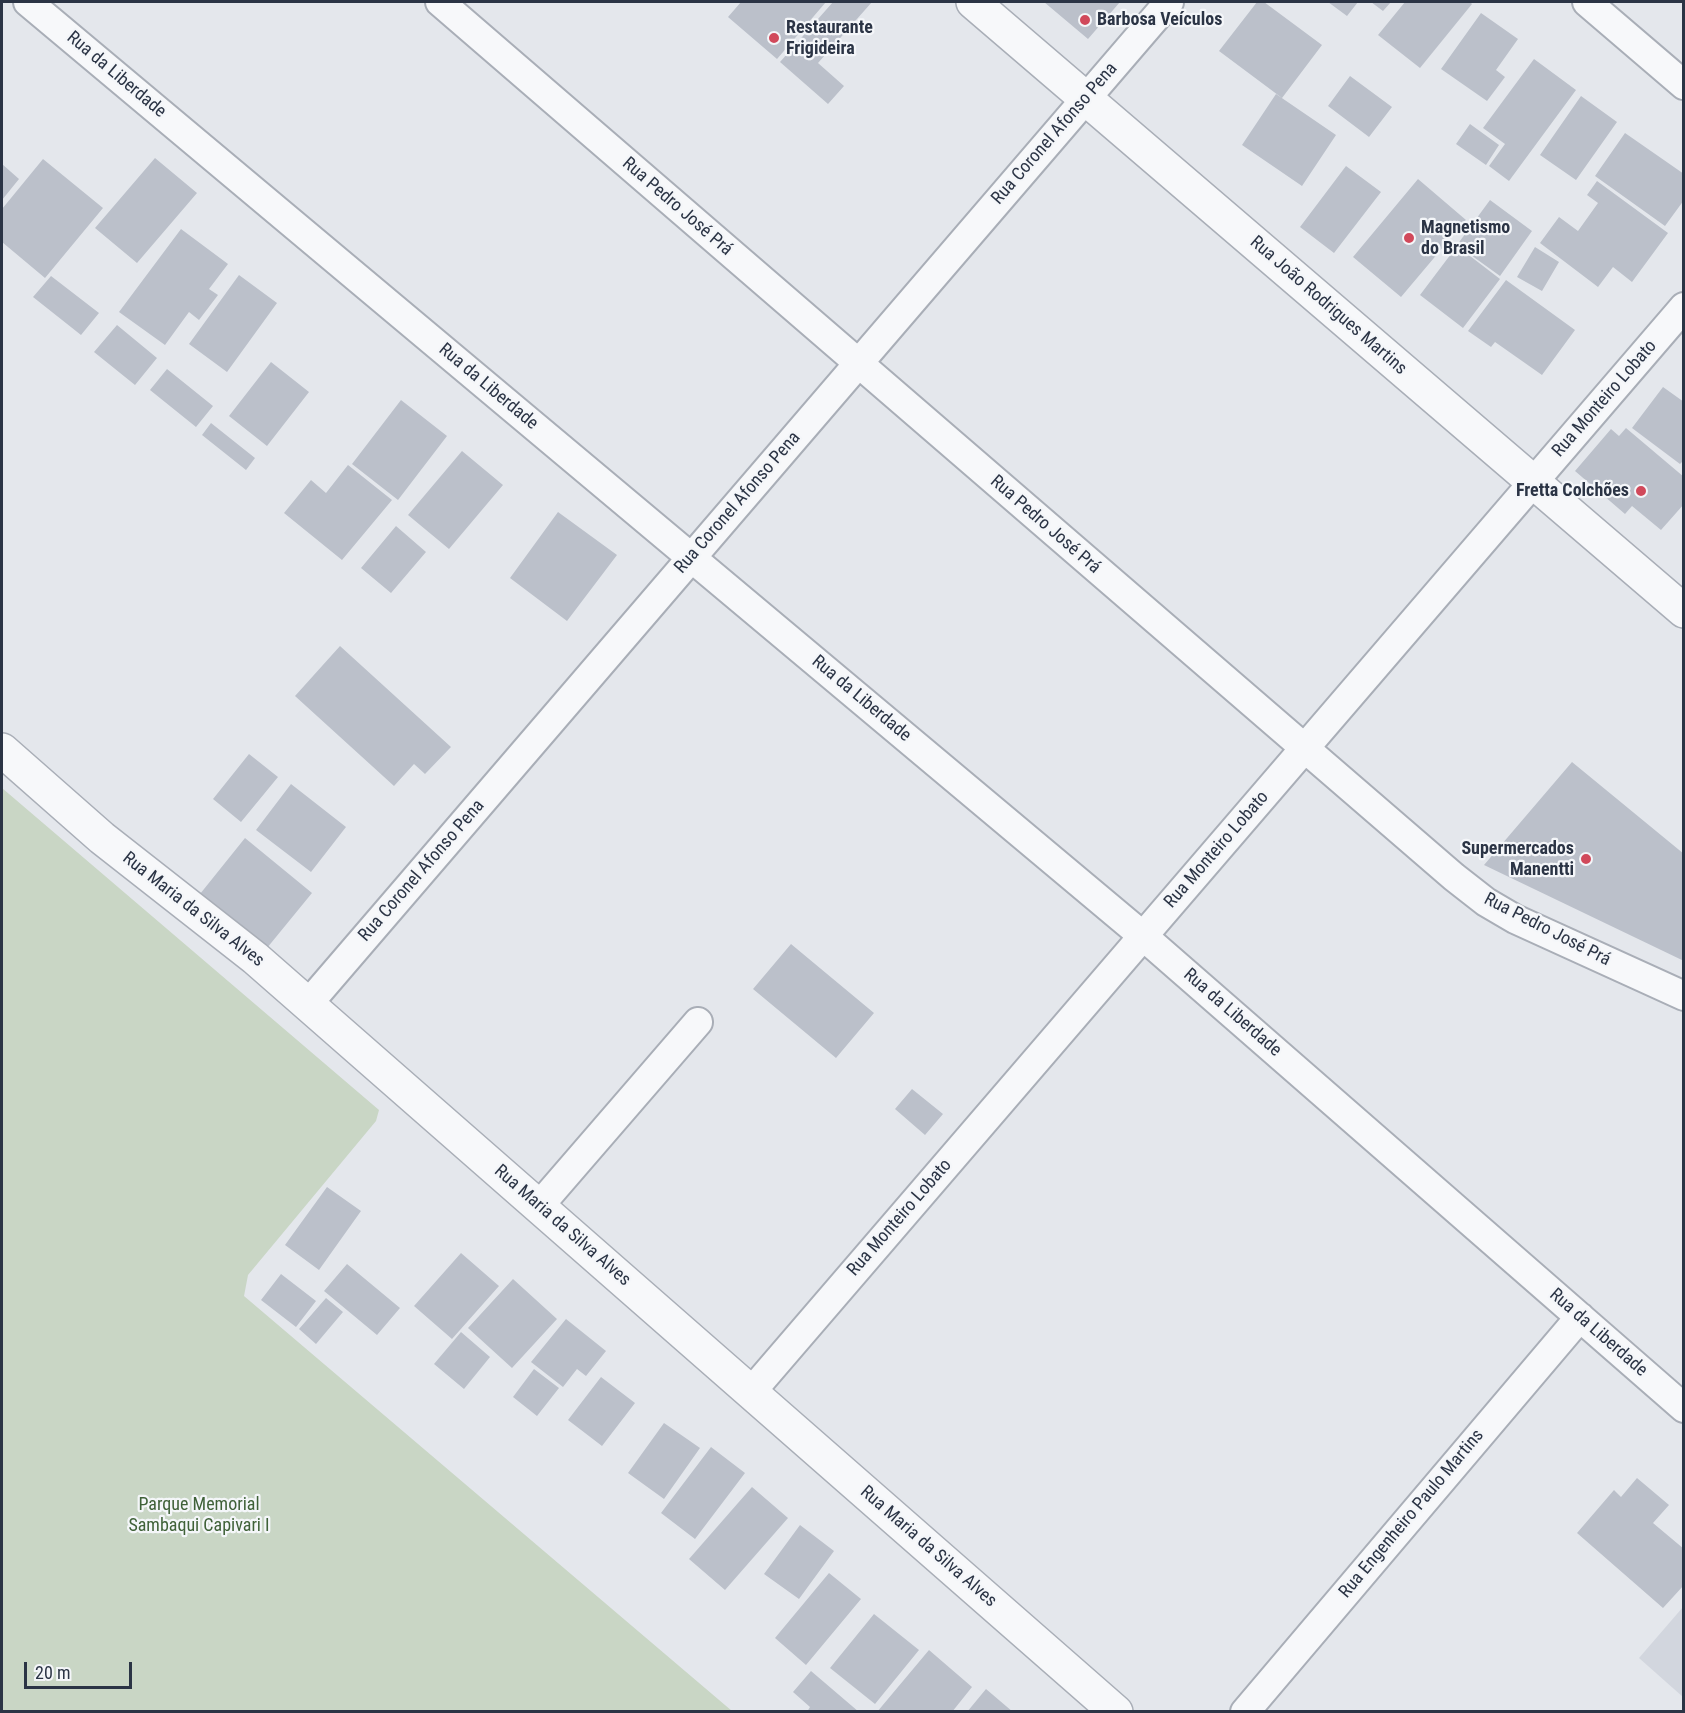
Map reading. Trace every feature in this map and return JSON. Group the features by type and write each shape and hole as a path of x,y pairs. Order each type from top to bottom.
{"street":[{"name":"Rua da Liberdade","path":"28,2 1143,936 1683,1408"},
{"name":"Rua Pedro José Prá","path":"440,2 1428,856 1486,902 1515,919 1683,996"},
{"name":"Rua João Rodrigues Martins","path":"973,2 1683,611"},
{"name":"Rua Coronel Afonso Pena","path":"308,1004 1169,2"},
{"path":"1587,2 1683,85"},
{"name":"Rua Monteiro Lobato","path":"751,1392 1683,307"},
{"name":"Rua Maria da Silva Alves","path":"2,750 102,838 218,927 308,1004 1116,1712"},
{"path":"539,1206 698,1022"},
{"name":"Rua Engenheiro Paulo Martins","path":"1245,1712 1580,1317"}],"shaded area":[{"path":"1683,1607 1683,1697 1639,1658"}],"green space":[{"name":"Parque Memorial Sambaqui Capivari I","path":"2,788 379,1110 376,1121 248,1275 244,1296 732,1711 2,1711"}],"building":[{"name":"Restaurante Frigideira","path":"741,2 826,2 777,59 728,17"},
{"path":"833,2 872,2 818,63 844,86 828,104 780,62"},
{"name":"Barbosa Veículos","path":"1044,2 1120,2 1088,39"},
{"path":"1257,2 1264,2 1322,45 1282,98 1219,51"},
{"path":"1328,2 1358,2 1347,16"},
{"path":"1371,2 1391,2 1383,11"},
{"path":"1405,2 1470,2 1472,4 1420,68 1378,35"},
{"path":"1481,13 1518,39 1496,70 1505,77 1487,101 1441,69"},
{"path":"1534,59 1576,90 1509,181 1489,166 1505,144 1483,128"},
{"path":"1350,76 1392,107 1369,137 1328,106"},
{"path":"1276,94 1336,135 1302,186 1242,145"},
{"path":"1581,96 1617,122 1576,180 1540,155"},
{"path":"1470,124 1499,145 1486,165 1456,144"},
{"path":"1625,133 1684,174 1684,200 1665,226 1595,176"},
{"path":"155,158 197,193 137,263 95,228"},
{"path":"43,159 103,208 45,278 2,242 2,209"},
{"path":"2,164 19,179 2,200"},
{"path":"1346,166 1381,192 1334,253 1300,227"},
{"name":"Magnetismo do Brasil","path":"1418,179 1466,220 1401,297 1353,257"},
{"path":"1597,181 1668,233 1632,282 1613,267 1598,287 1540,243 1559,217 1578,231 1598,203 1587,195"},
{"path":"1490,200 1532,231 1500,276 1457,245"},
{"path":"181,229 228,264 209,289 218,295 199,320 189,312 165,345 119,312"},
{"path":"1457,246 1500,279 1463,328 1420,295"},
{"path":"1535,247 1559,262 1542,291 1517,277"},
{"path":"239,275 277,303 227,372 189,344"},
{"path":"51,276 99,313 81,335 33,297"},
{"path":"1506,280 1575,330 1542,375 1495,342 1491,347 1468,331"},
{"path":"117,325 157,358 135,385 94,352"},
{"path":"271,362 309,392 267,446 229,416"},
{"path":"167,369 213,406 196,427 150,390"},
{"path":"1663,387 1684,402 1684,460 1680,464 1632,428"},
{"path":"401,400 447,436 398,500 352,464"},
{"path":"211,423 255,458 246,470 202,435"},
{"name":"Fretta Colchões","path":"1626,428 1684,477 1684,504 1661,530 1632,506 1625,514 1575,471 1611,429 1619,436"},
{"path":"462,451 503,485 449,549 408,515"},
{"path":"348,465 392,500 342,560 284,513 311,480 326,493"},
{"path":"558,512 617,555 567,621 510,578"},
{"path":"396,526 426,552 391,593 361,568"},
{"path":"340,646 451,747 425,774 414,764 394,786 295,696"},
{"path":"249,754 278,777 241,822 213,799"},
{"name":"Supermercados Manentti","path":"1572,762 1684,854 1684,961 1484,865"},
{"path":"291,784 346,827 311,872 256,830"},
{"path":"245,838 312,893 267,948 200,894"},
{"path":"791,944 874,1013 836,1058 753,989"},
{"path":"912,1089 943,1114 925,1135 895,1109"},
{"path":"327,1187 361,1211 319,1270 285,1245"},
{"path":"461,1253 499,1286 452,1339 414,1306"},
{"path":"347,1264 400,1308 377,1335 324,1291"},
{"path":"281,1274 316,1301 296,1327 261,1300"},
{"path":"513,1279 557,1319 512,1368 468,1328"},
{"path":"326,1298 343,1312 316,1344 299,1329"},
{"path":"566,1319 606,1351 586,1376 577,1369 563,1387 531,1362"},
{"path":"461,1332 490,1357 464,1389 434,1364"},
{"path":"534,1369 559,1388 537,1416 513,1397"},
{"path":"601,1377 635,1403 602,1446 568,1420"},
{"path":"664,1423 700,1448 664,1499 628,1473"},
{"path":"711,1447 745,1473 695,1539 661,1513"},
{"path":"1637,1478 1669,1505 1653,1523 1684,1549 1684,1585 1663,1608 1577,1533 1614,1490 1621,1497"},
{"path":"752,1487 788,1518 725,1590 689,1559"},
{"path":"800,1525 834,1551 799,1599 764,1574"},
{"path":"829,1573 861,1599 806,1665 775,1638"},
{"path":"874,1614 919,1650 875,1704 830,1668"},
{"path":"929,1650 972,1687 952,1712 877,1712"},
{"path":"811,1671 859,1712 807,1712 810,1707 793,1692"},
{"path":"986,1689 1013,1712 967,1712"}],"place":[{"name":"Barbosa Veículos","path":"1085,20"},
{"name":"Restaurante Frigideira","path":"774,38"},
{"name":"Magnetismo do Brasil","path":"1409,238"},
{"name":"Fretta Colchões","path":"1641,491"},
{"name":"Supermercados Manentti","path":"1586,859"}]}
